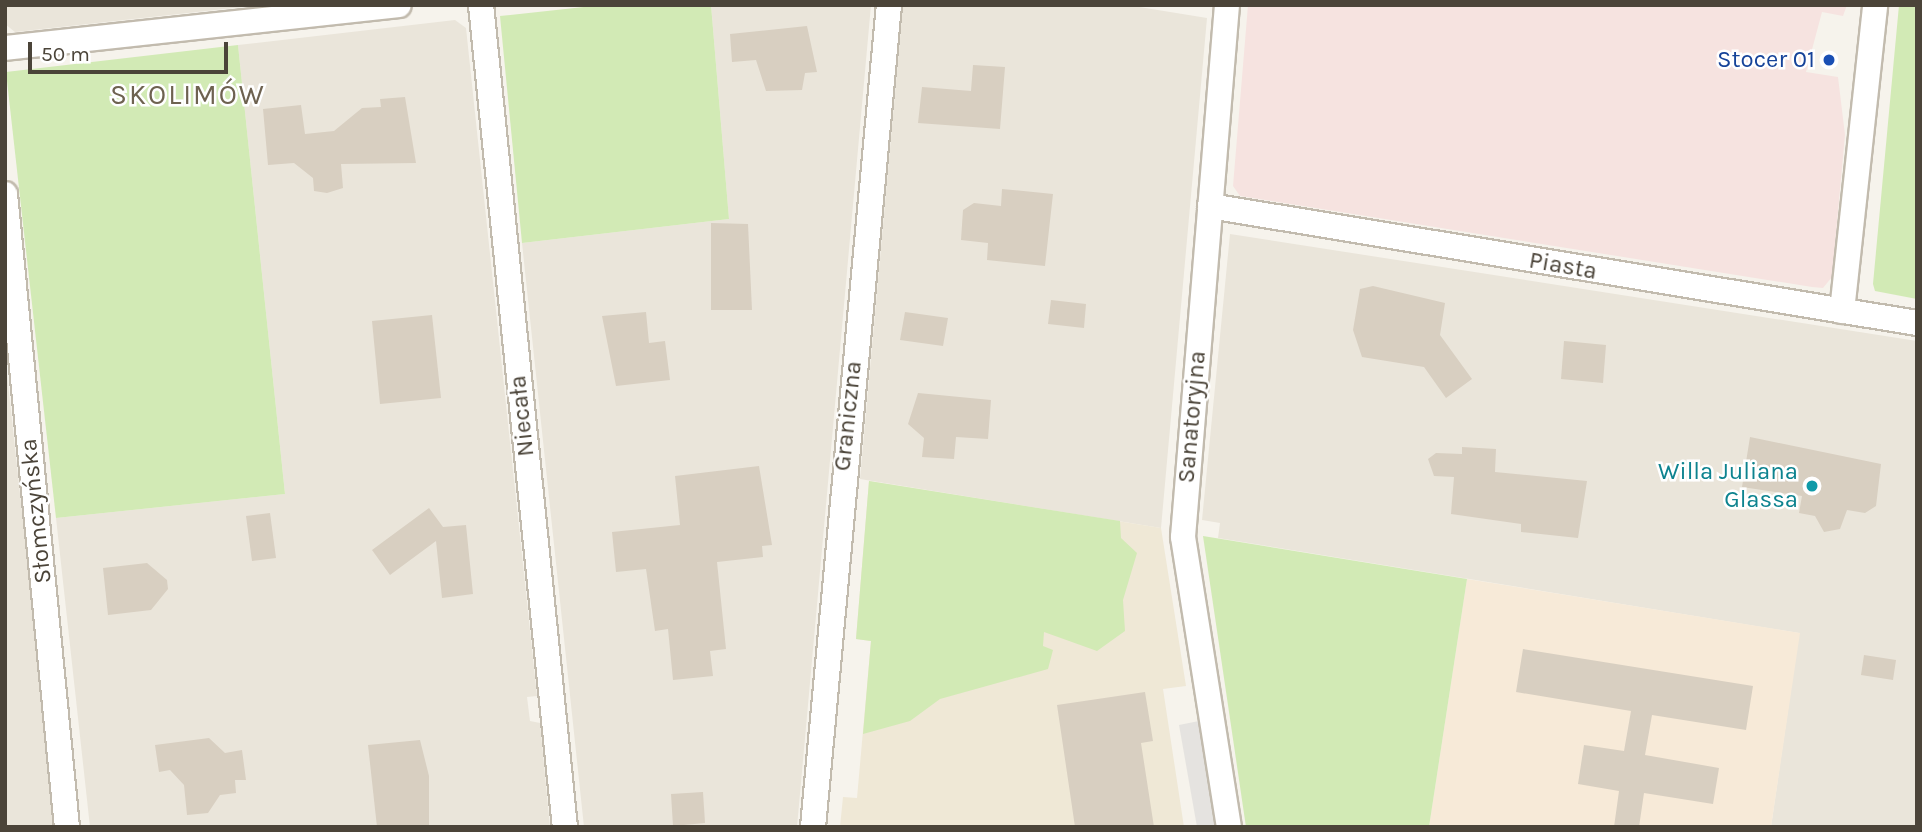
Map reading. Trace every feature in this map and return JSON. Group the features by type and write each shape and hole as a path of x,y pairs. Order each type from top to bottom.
{"street":[{"path":"5,48 399,5"},
{"name":"Niecała","path":"481,5 565,827"},
{"name":"Graniczna","path":"813,827 888,5"},
{"name":"Sanatoryjna","path":"1227,5 1183,537 1229,827"},
{"path":"1842,311 1875,5"},
{"name":"Słomczyńska","path":"5,194 67,827"},
{"name":"Piasta","path":"1210,206 1917,323"}],"shaded area":[{"path":"5,5 261,5 15,32 5,24"},
{"path":"711,5 871,5 797,827 584,827 522,243 729,219"},
{"path":"903,5 1127,5 1207,18 1161,528 860,479"},
{"path":"1248,5 1847,5 1843,16 1822,12 1806,72 1838,77 1845,135 1832,277 1823,288 1812,287 1240,196 1233,186"},
{"path":"455,20 466,28 537,696 527,697 530,721 540,723 550,827 90,827 56,518 285,494 238,45"},
{"path":"1230,234 1917,341 1917,827 1771,827 1799,633 1218,538 1220,523 1202,520"},
{"path":"5,356 50,769 55,827 5,827"},
{"path":"869,481 1161,528 1186,686 1163,689 1184,827 840,827 843,797 857,798 871,641 856,639"},
{"path":"1467,579 1800,633 1771,827 1429,827"},
{"path":"1199,721 1217,827 1197,827 1179,725"}],"green space":[{"path":"602,5 711,5 729,219 522,243 500,16"},
{"path":"1899,5 1917,5 1917,299 1875,291 1873,284"},
{"path":"238,45 285,494 56,518 6,72"},
{"path":"869,481 1120,521 1121,538 1137,553 1123,600 1125,631 1097,651 1044,632 1043,646 1053,650 1048,669 940,699 910,721 863,734 871,641 856,639"},
{"path":"1203,536 1467,579 1429,827 1246,827"}],"building":[{"path":"807,26 817,72 805,73 802,90 766,91 756,60 732,62 730,34"},
{"path":"973,65 1005,67 1000,129 918,123 922,87 971,91"},
{"path":"405,97 416,163 341,164 343,188 327,193 314,191 313,178 294,163 268,165 263,109 301,105 305,134 334,131 362,108 381,107 380,99"},
{"path":"1002,189 1053,194 1045,266 987,260 988,243 961,240 963,210 974,203 1001,206"},
{"path":"711,223 748,224 752,310 711,310"},
{"path":"1373,286 1445,303 1440,335 1472,379 1446,398 1424,367 1362,357 1353,330 1360,289"},
{"path":"1051,300 1086,304 1084,328 1048,324"},
{"path":"646,312 649,343 665,341 670,380 616,386 602,316"},
{"path":"905,312 948,318 943,346 900,340"},
{"path":"432,315 441,398 380,404 372,321"},
{"path":"1564,341 1606,345 1603,383 1561,379"},
{"path":"918,393 991,400 988,439 956,437 954,459 922,457 924,438 908,424"},
{"name":"Willa Juliana Glassa","path":"1750,437 1881,464 1876,506 1865,513 1847,510 1840,529 1824,532 1815,516 1799,513 1802,496 1742,487"},
{"path":"1462,447 1496,449 1495,472 1587,481 1578,538 1521,532 1521,524 1451,514 1454,477 1434,476 1428,459 1436,453 1462,454"},
{"path":"759,466 772,545 762,546 763,557 717,562 726,649 710,651 713,676 673,680 668,629 655,631 646,569 616,572 612,532 680,525 675,476"},
{"path":"429,508 443,527 466,525 473,594 442,598 436,541 390,575 372,550"},
{"path":"270,513 276,558 252,561 246,516"},
{"path":"147,563 167,580 168,589 151,610 108,615 103,568"},
{"path":"1523,649 1753,686 1746,730 1652,715 1645,755 1719,768 1713,804 1644,793 1639,827 1614,827 1619,791 1578,784 1584,745 1624,751 1631,711 1516,692"},
{"path":"1864,655 1896,660 1893,680 1861,675"},
{"path":"1145,692 1153,741 1141,743 1154,827 1075,827 1057,705"},
{"path":"209,738 225,753 242,750 246,780 235,780 236,793 220,795 208,813 187,815 184,785 170,770 159,772 155,745"},
{"path":"420,740 429,776 429,827 377,827 368,745"},
{"path":"703,792 705,823 673,826 671,794"}],"place":[{"name":"Stocer 01","path":"1829,60"},
{"name":"Willa Juliana Glassa","path":"1812,486"}],"district":[{"name":"SKOLIMÓW","path":"188,95"}]}
